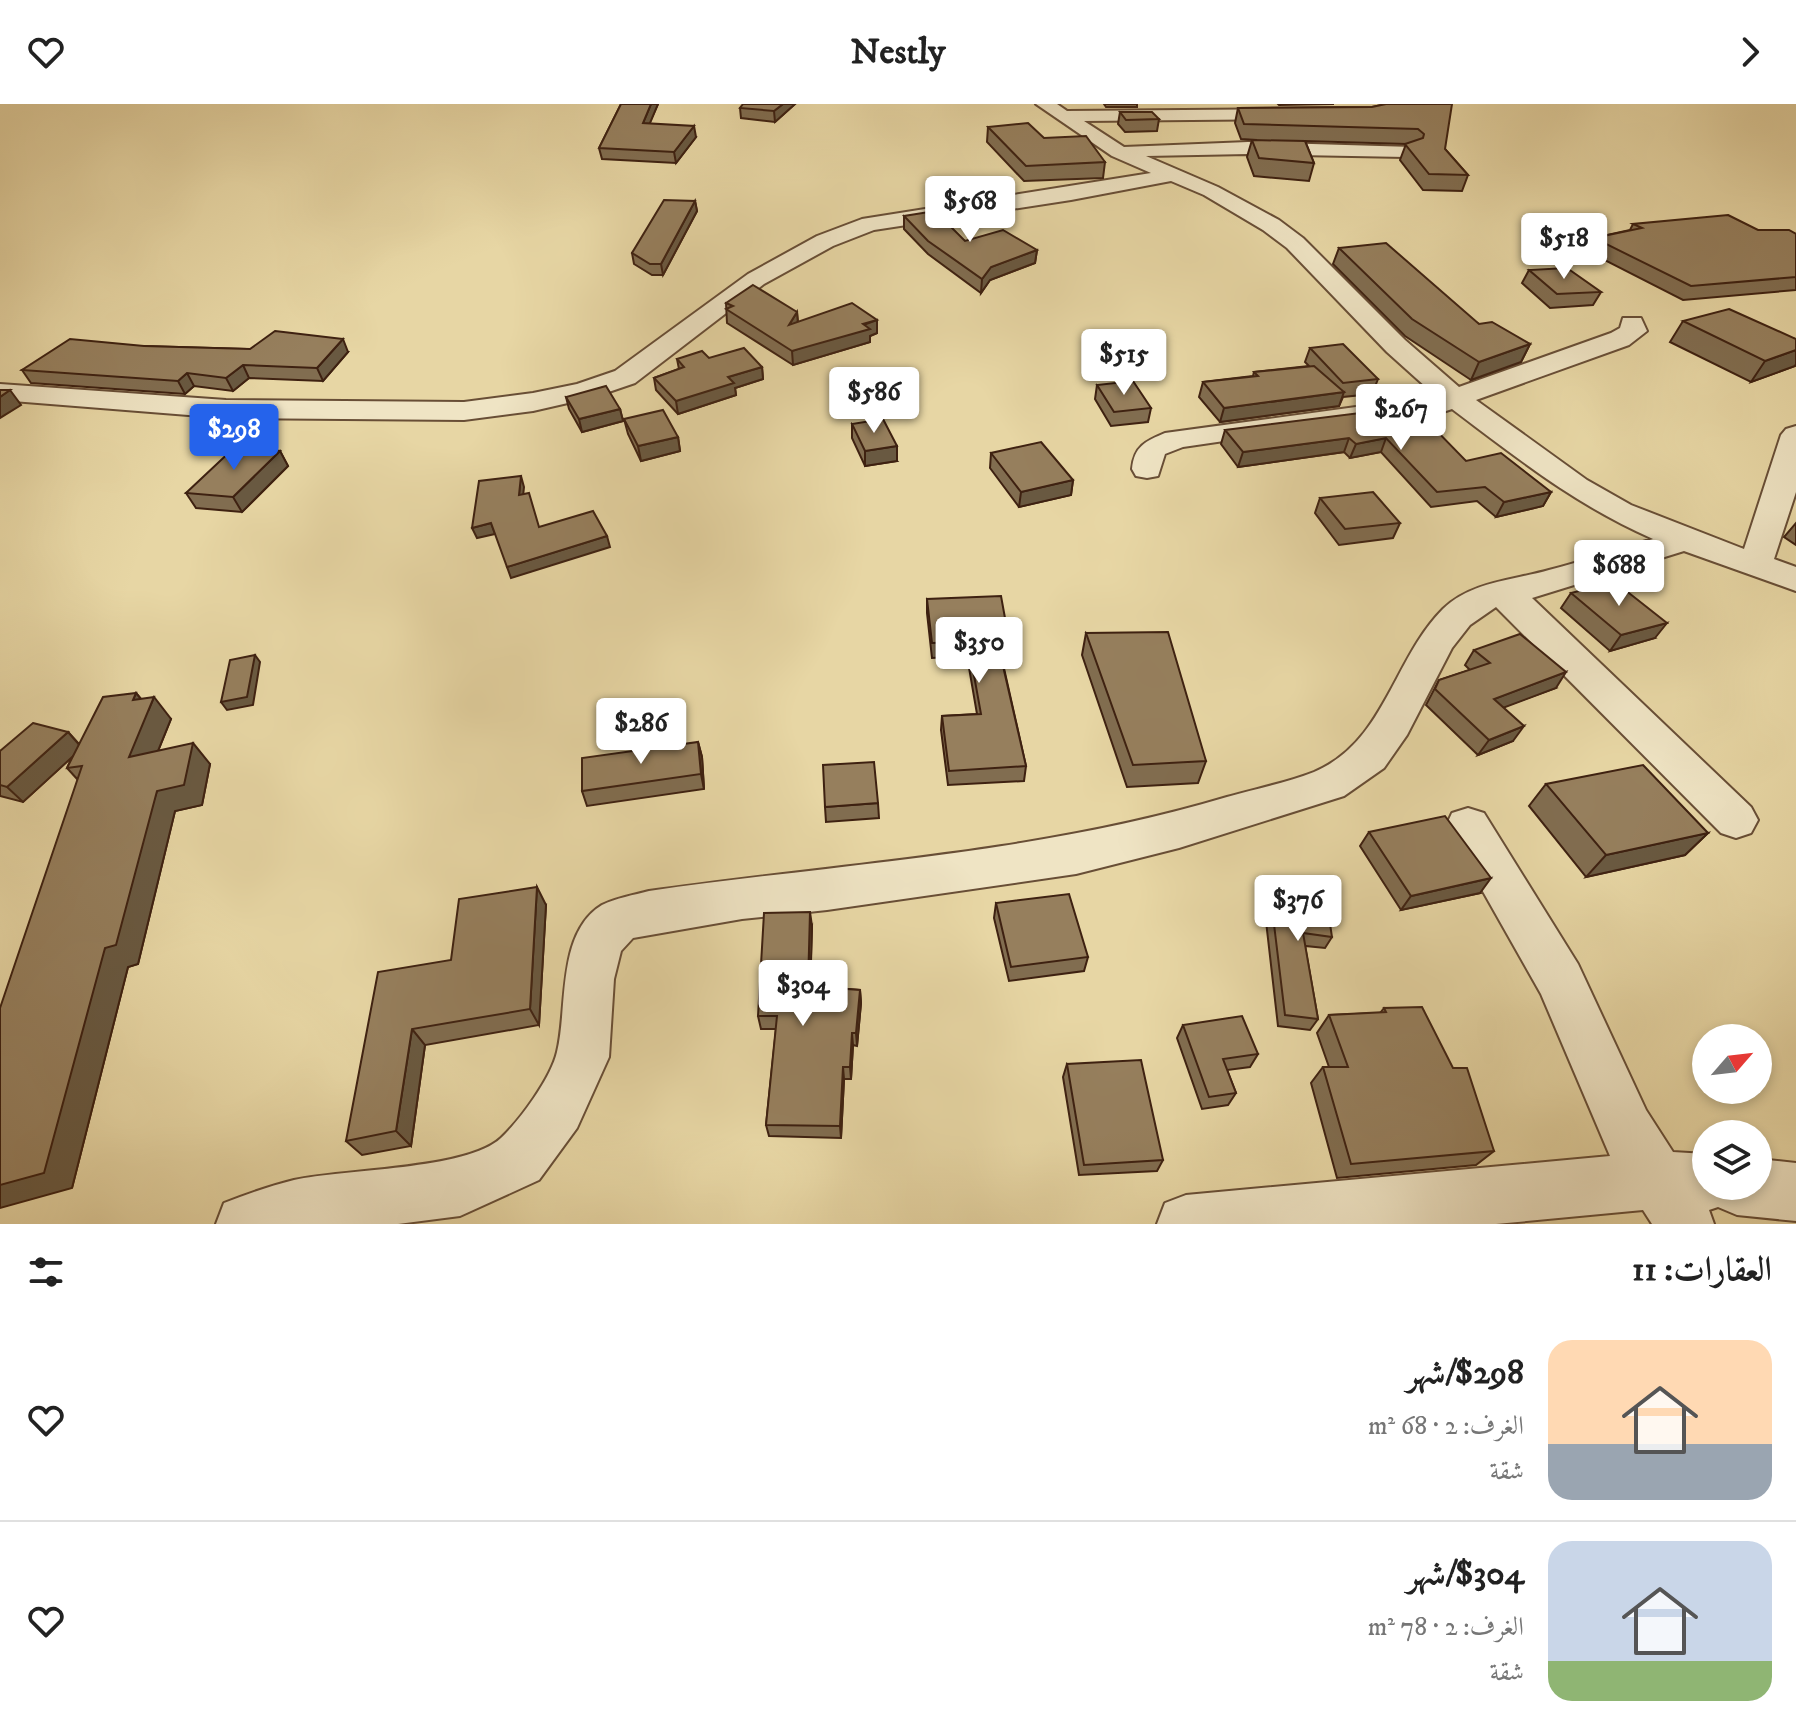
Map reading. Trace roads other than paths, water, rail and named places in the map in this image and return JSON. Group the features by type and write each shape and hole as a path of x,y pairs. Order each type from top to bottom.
{"street":[{"path":"1054,110 1308,114"},
{"path":"1054,110 1119,152 1244,207 1271,225 1295,243 1396,346 1456,399 1576,487 1620,512 1685,540 1756,562 1796,579"},
{"path":"1119,152 1248,148 1406,151"},
{"path":"0,392 226,409 464,411 533,402 584,391 625,377 756,279 849,230 1171,175"},
{"path":"1147,469 1148,456 1154,448 1176,439 1313,419 1434,406 1620,339 1634,331 1632,323"},
{"path":"1756,562 1787,472 1796,435"},
{"path":"245,1224 295,1209 460,1187 519,1160 558,1109 583,1057 589,979 600,940 618,921 649,912 726,900 827,890 1076,855 1179,830 1329,784 1369,757 1393,724 1437,641 1457,616 1484,598 1685,540"},
{"path":"1505,593 1736,820"},
{"path":"1468,826 1560,980 1626,1130 1684,1196"},
{"path":"1772,1190 1796,1192"},
{"path":"1186,1224 1684,1196"}]}
